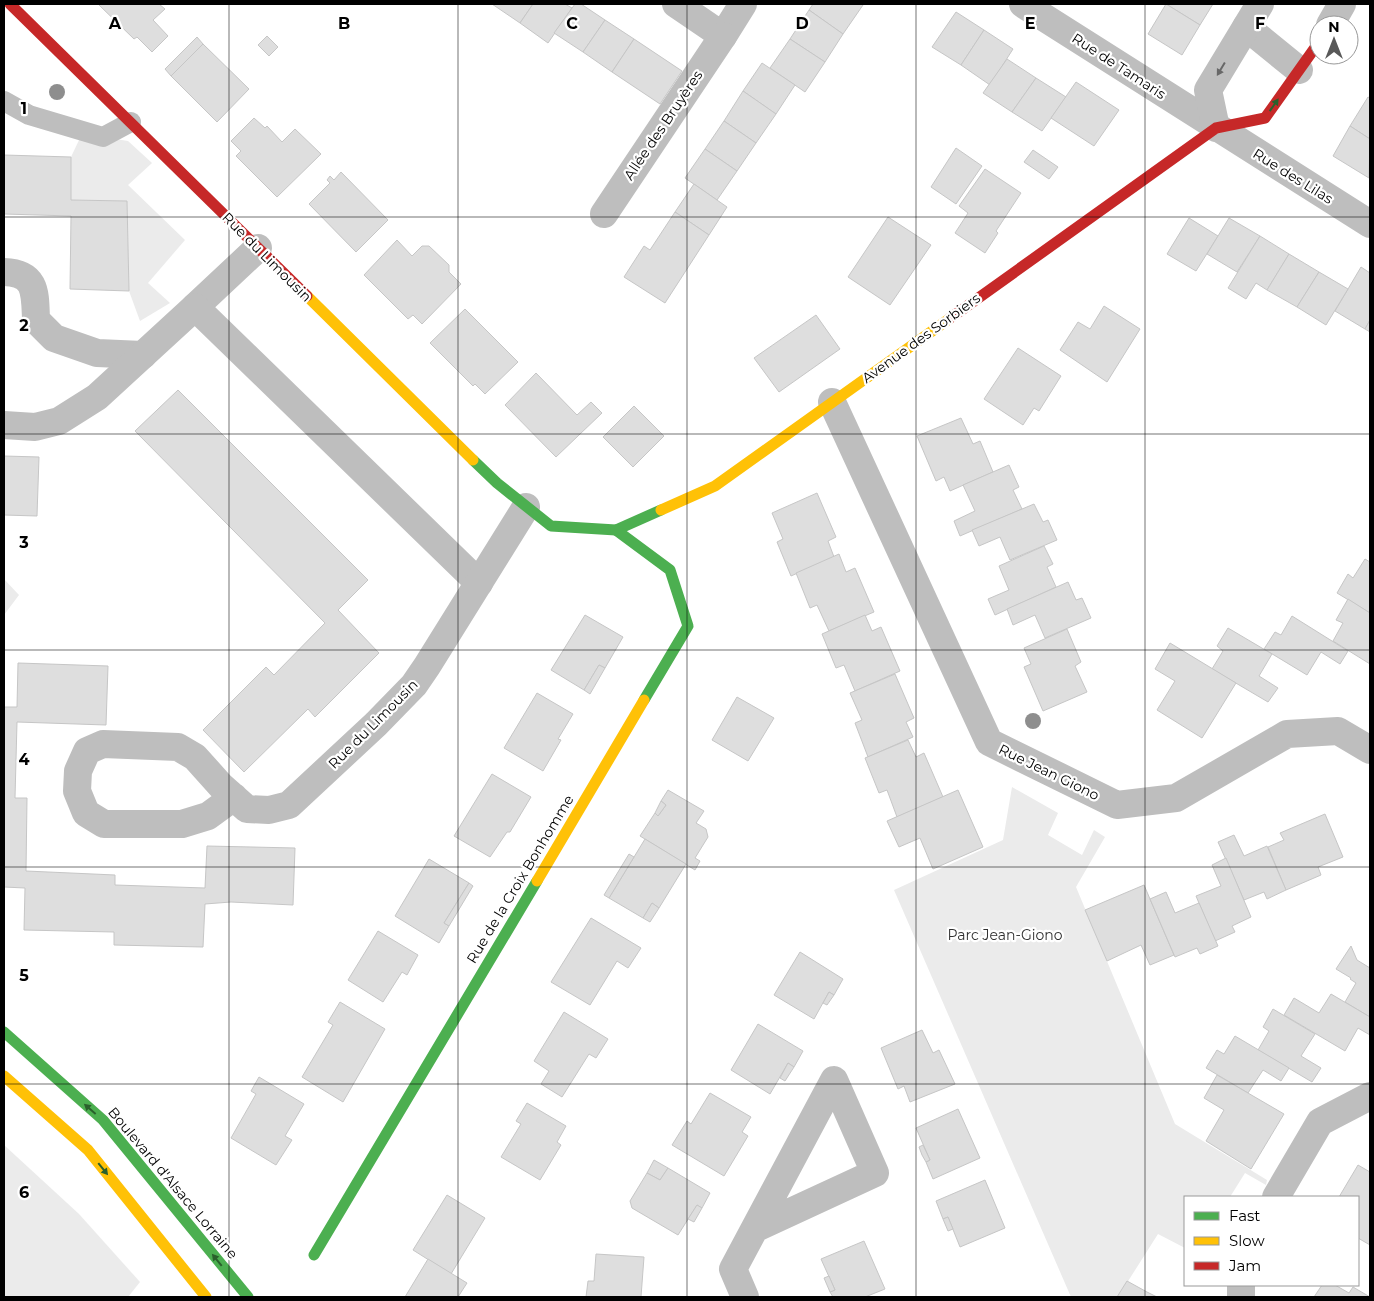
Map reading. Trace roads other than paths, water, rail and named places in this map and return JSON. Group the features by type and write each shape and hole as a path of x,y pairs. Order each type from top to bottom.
{"street":[{"name":"Rue du Limousin","path":"10,4 497,483 551,526 616,530"},
{"path":"676,4 723,36 742,4"},
{"name":"Rue de Tamaris","path":"1023,4 1216,128"},
{"path":"1216,128 1208,90 1260,4"},
{"path":"1336,15 1342,4"},
{"path":"1246,27 1299,70"},
{"name":"Allée des Bruyères","path":"604,214 723,36"},
{"name":"Avenue des Sorbiers","path":"616,530 715,486 1216,128 1265,118 1309,56"},
{"name":"Rue des Lilas","path":"1216,128 1370,224"},
{"path":"4,426 35,426 60,421 96,397 195,308 258,248"},
{"path":"4,272 17,272 27,279 35,293 36,320 54,338 96,354 143,355"},
{"path":"195,308 479,583"},
{"name":"Rue Jean Giono","path":"832,402 989,742 1118,805 1176,798 1287,734 1338,731 1370,750"},
{"name":"Rue du Limousin","path":"234,797 208,816 182,824 104,824 86,813 77,791 78,771 87,751 103,744 178,747 195,757 247,809 269,810 289,805 376,724 414,685 526,507"},
{"name":"Rue de la Croix Bonhomme","path":"314,1255 688,626 670,570 616,530"},
{"name":"Boulevard d'Alsace Lorraine","path":"4,1032 103,1120 248,1297"},
{"path":"4,1076 88,1150 206,1297"},
{"path":"745,1297 733,1270 834,1080 875,1173 756,1228"},
{"path":"1277,1196 1320,1122 1370,1096"}],"lane":[{"path":"4,100 29,115 103,136 130,122"}],"park label":[{"name":"Parc Jean-Giono","path":"1005,935"}]}
